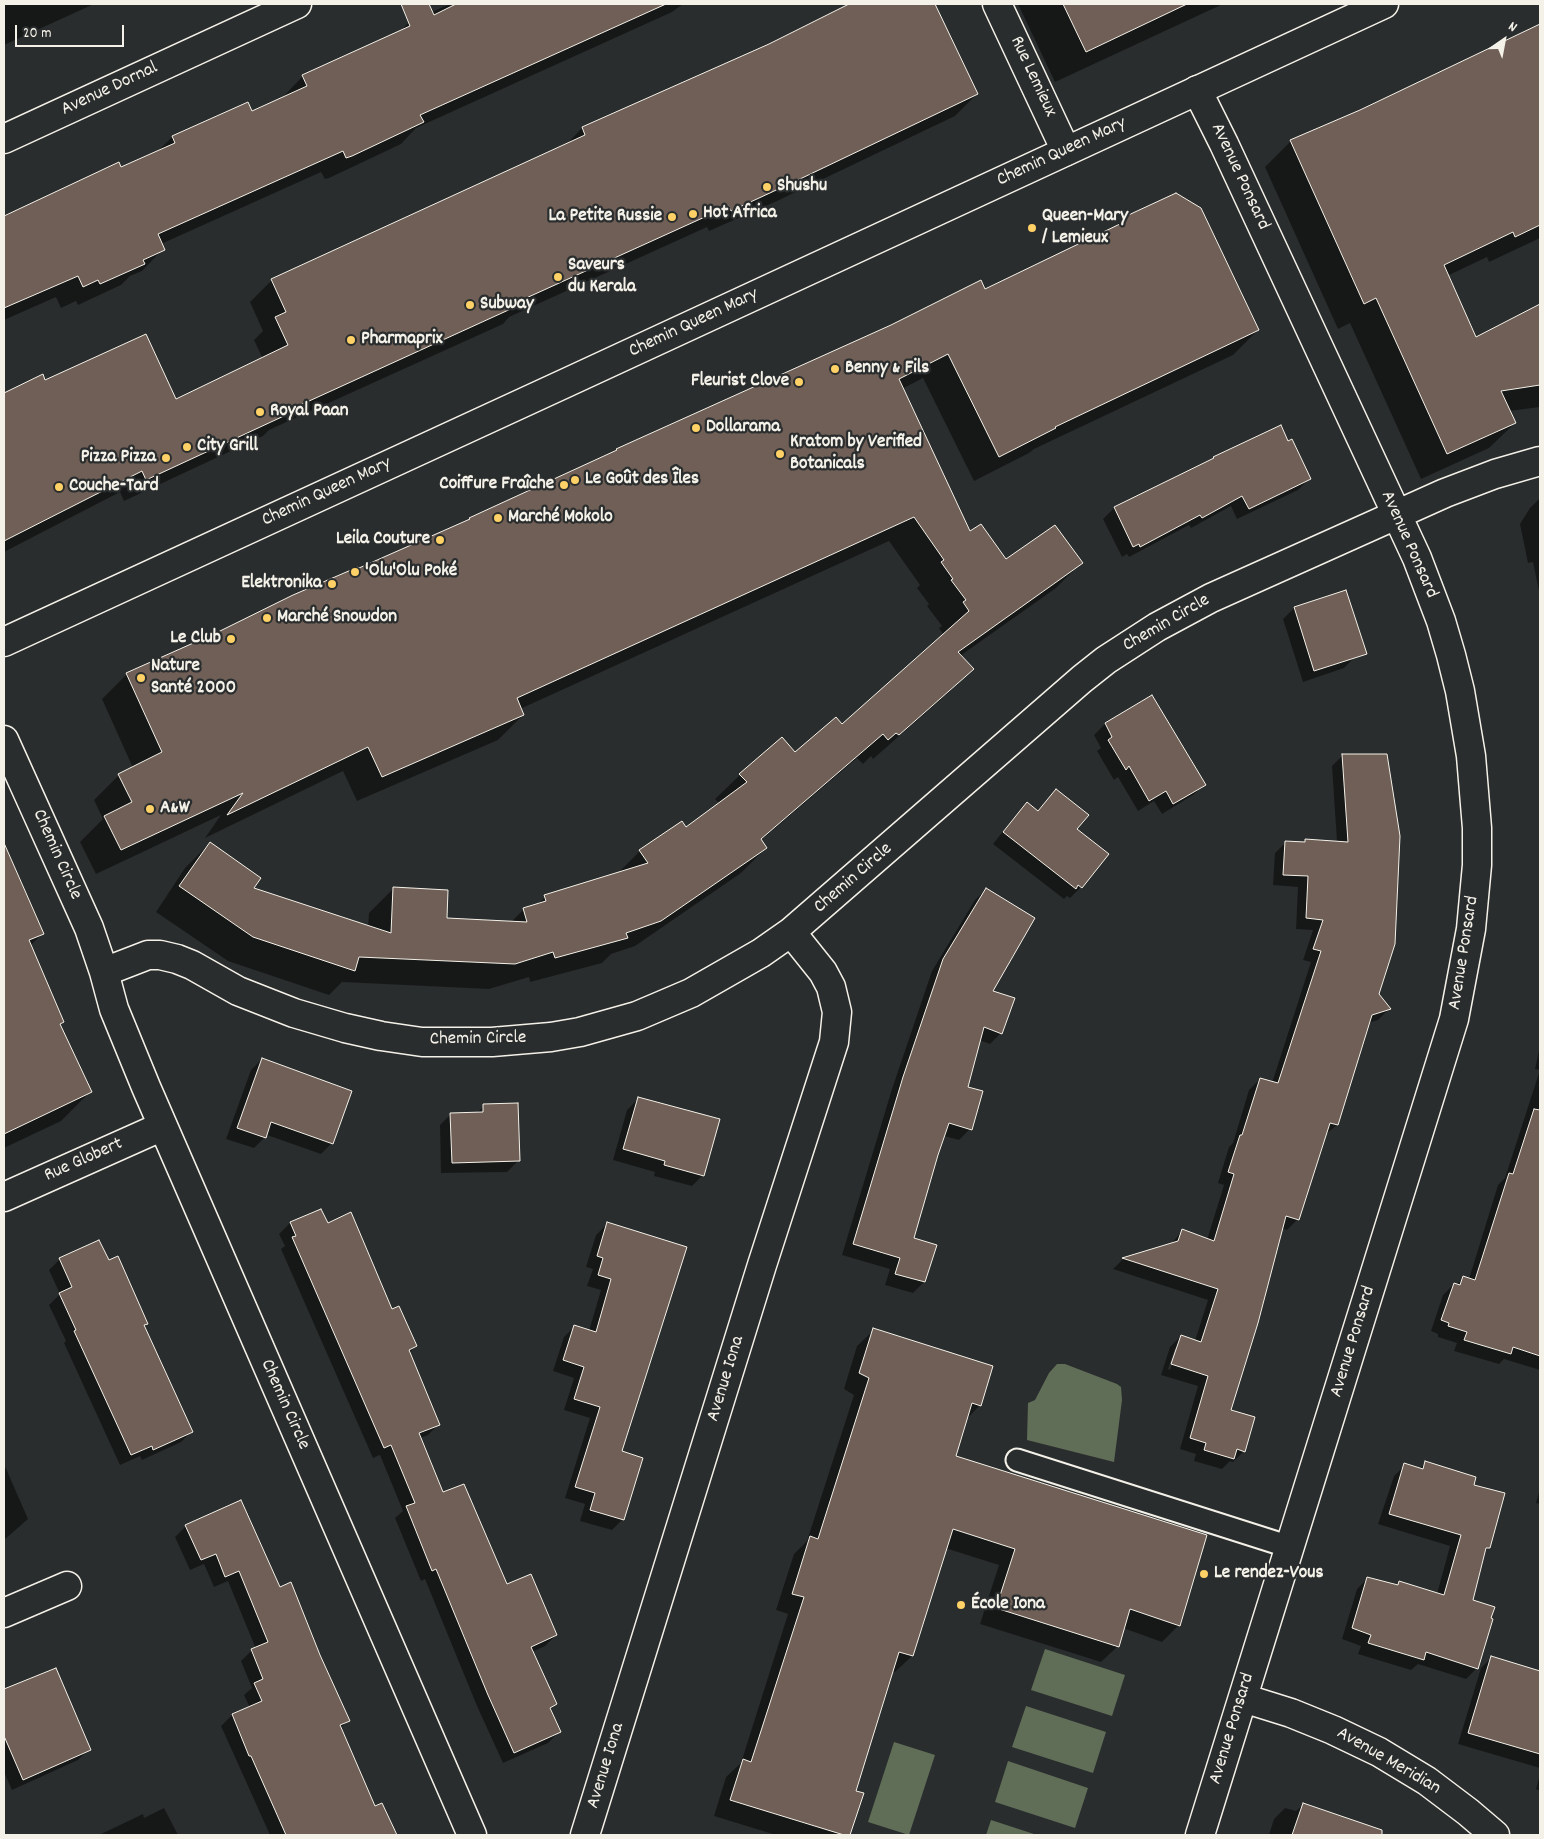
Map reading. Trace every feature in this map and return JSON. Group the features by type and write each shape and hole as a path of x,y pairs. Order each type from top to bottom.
{"street":[{"name":"Avenue Dornal","path":"4,139 297,4"},
{"name":"Rue Lemieux","path":"997,4 1066,151"},
{"name":"Chemin Queen Mary","path":"4,642 1384,4"},
{"name":"Avenue Ponsard","path":"1197,90 1417,558 1441,621 1452,655 1471,756 1476,801 1477,865 1466,961 1454,1019 1200,1835"},
{"name":"Chemin Circle","path":"104,972 148,955 160,955 192,965 238,991 266,1003 345,1028 422,1042 492,1042 531,1039 570,1033 637,1016 700,988 761,953 791,932 1032,722 1115,654 1157,626 1184,612 1472,482 1518,466 1540,461"},
{"name":"Chemin Circle","path":"4,740 89,928 114,1009 163,1126 472,1835"},
{"name":"Avenue Iona","path":"585,1835 759,1274 834,1042 837,1012 830,987 823,972 791,932"},
{"name":"Rue Globert","path":"4,1197 163,1126"},
{"path":"4,1613 66,1586"},
{"name":"Avenue Meridian","path":"1244,1698 1291,1713 1379,1752 1427,1781 1495,1835"}],"lane":[{"path":"1017,1460 1290,1547"}],"green space":[{"path":"1057,1364 1065,1364 1121,1387 1122,1400 1114,1462 1027,1440 1028,1403 1035,1400 1049,1373"},
{"path":"1045,1649 1125,1675 1112,1716 1031,1690"},
{"path":"1026,1706 1106,1732 1093,1773 1012,1747"},
{"path":"894,1742 935,1755 909,1835 868,1822"},
{"path":"1008,1761 1088,1788 1075,1828 995,1802"},
{"path":"991,1820 1037,1835 986,1835"}],"building":[{"path":"401,4 429,4 434,15 456,4 666,4 420,115 424,122 352,156 346,158 343,151 158,234 165,250 143,260 145,264 100,284 98,280 83,287 78,276 4,308 4,216 119,162 121,167 175,143 172,136 248,102 252,111 307,86 302,75 410,26"},
{"path":"849,4 935,4 978,94 731,211 729,206 524,299 526,302 285,412 286,415 146,480 142,471 4,541 4,393 43,374 45,380 146,334 176,399 288,345 275,317 286,312 271,279 585,135 582,127 769,44"},
{"path":"1063,4 1187,4 1086,52"},
{"path":"1540,24 1540,225 1515,237 1513,232 1444,265 1476,337 1540,304 1540,385 1501,391 1516,423 1447,454 1376,298 1364,304 1290,140 1360,110"},
{"path":"1176,193 1201,208 1259,330 1055,427 999,457 948,354 899,379 970,531 981,524 1006,559 1055,525 1083,563 958,652 974,669 899,735 896,733 888,740 883,734 761,839 767,848 661,921 626,933 628,938 555,958 553,952 515,964 359,957 355,971 253,937 179,886 210,842 261,878 254,888 391,933 393,887 448,890 447,918 527,922 523,908 546,901 544,895 648,863 639,850 682,821 686,827 747,782 739,774 782,737 795,752 836,717 842,724 969,611 963,602 966,600 951,580 953,579 941,562 944,560 914,517 517,698 524,715 382,777 368,747 227,815 243,793 121,850 104,816 132,802 118,774 162,752 126,673 218,632 293,595 470,519 616,449 891,325 981,280 985,289 1124,222 1122,218"},
{"path":"1281,425 1288,441 1292,439 1311,479 1249,509 1242,496 1202,518 1200,515 1140,547 1139,544 1133,547 1114,507"},
{"path":"1346,590 1367,654 1314,671 1294,607"},
{"path":"1152,695 1206,785 1173,804 1166,791 1149,801 1129,766 1126,770 1108,740 1112,737 1105,723"},
{"path":"1342,754 1387,754 1400,836 1395,944 1379,994 1391,1009 1372,1015 1338,1125 1330,1123 1299,1220 1286,1216 1258,1323 1231,1410 1255,1417 1245,1452 1237,1449 1234,1459 1204,1450 1206,1443 1190,1438 1208,1376 1171,1364 1181,1335 1201,1342 1218,1289 1122,1258 1178,1241 1182,1229 1214,1241 1234,1174 1228,1172 1260,1078 1278,1083 1321,951 1313,949 1323,920 1306,918 1308,876 1283,875 1285,841 1305,842 1305,839 1348,842"},
{"path":"1056,789 1089,815 1077,829 1109,854 1082,888 1078,885 1076,889 1003,832 1027,802 1038,811"},
{"path":"4,843 44,934 29,940 64,1022 60,1024 92,1092 4,1134"},
{"path":"986,888 1035,918 993,991 1015,998 1002,1034 984,1027 968,1087 983,1091 972,1130 949,1123 938,1155 914,1238 937,1245 925,1282 895,1274 900,1258 853,1244 903,1077 943,959"},
{"path":"262,1058 352,1091 333,1144 271,1122 266,1138 237,1128"},
{"path":"638,1097 720,1119 704,1176 664,1165 665,1161 623,1149"},
{"path":"518,1103 520,1161 452,1163 450,1113 483,1112 483,1104"},
{"path":"1534,1109 1540,1110 1540,1356 1513,1347 1511,1354 1464,1340 1467,1332 1448,1326 1449,1323 1441,1320 1454,1283 1460,1285 1463,1276 1475,1280 1509,1173 1513,1174"},
{"path":"321,1209 328,1223 351,1212 392,1309 399,1306 417,1346 409,1350 440,1425 419,1433 443,1492 464,1484 507,1584 531,1574 557,1635 531,1647 557,1704 550,1708 561,1732 514,1753 436,1569 432,1571 406,1506 415,1503 391,1445 384,1448 292,1237 296,1236 290,1222"},
{"path":"607,1222 687,1247 622,1451 643,1458 624,1520 590,1510 595,1493 575,1487 600,1407 574,1399 584,1367 563,1360 574,1325 596,1332 611,1279 598,1275 603,1258 597,1256"},
{"path":"99,1240 109,1260 118,1256 148,1324 144,1325 193,1432 153,1450 152,1446 131,1455 74,1331 76,1330 59,1293 72,1287 59,1258"},
{"path":"873,1328 993,1366 981,1406 972,1403 956,1456 1207,1535 1180,1626 1130,1609 1119,1647 996,1608 1015,1549 953,1529 913,1656 899,1652 856,1791 864,1793 850,1835 844,1835 730,1800 743,1759 751,1762 804,1597 792,1594 810,1536 818,1539 869,1378 859,1373"},
{"path":"1425,1461 1476,1477 1474,1485 1505,1493 1490,1548 1486,1548 1473,1600 1495,1607 1478,1669 1426,1652 1424,1660 1368,1643 1371,1635 1352,1628 1367,1577 1398,1585 1399,1581 1444,1595 1461,1535 1389,1514 1404,1463 1423,1469"},
{"path":"241,1500 280,1587 291,1582 320,1655 350,1721 340,1725 375,1806 382,1803 397,1835 286,1835 251,1756 249,1756 232,1714 262,1701 254,1683 263,1679 251,1649 268,1642 239,1571 225,1577 216,1554 201,1560 185,1525"},
{"path":"1491,1656 1540,1671 1540,1754 1468,1733"},
{"path":"56,1668 91,1750 23,1780 4,1736 4,1689"},
{"path":"1303,1803 1382,1830 1382,1835 1292,1835"}],"place":[{"name":"Shushu","path":"767,187"},
{"name":"Hot Africa","path":"693,214"},
{"name":"La Petite Russie","path":"672,217"},
{"name":"Queen-Mary / Lemieux","path":"1032,228"},
{"name":"Saveurs du Kerala","path":"558,277"},
{"name":"Subway","path":"470,305"},
{"name":"Pharmaprix","path":"351,340"},
{"name":"Benny & Fils","path":"835,369"},
{"name":"Fleurist Clove","path":"799,382"},
{"name":"Royal Paan","path":"260,412"},
{"name":"Dollarama","path":"696,428"},
{"name":"City Grill","path":"187,447"},
{"name":"Kratom by Verified Botanicals","path":"780,454"},
{"name":"Pizza Pizza","path":"166,458"},
{"name":"Le Goût des Îles","path":"575,480"},
{"name":"Coiffure Fraîche","path":"564,485"},
{"name":"Couche-Tard","path":"59,487"},
{"name":"Marché Mokolo","path":"498,518"},
{"name":"Leila Couture","path":"440,540"},
{"name":"'Olu'Olu Poké","path":"355,572"},
{"name":"Elektronika","path":"332,584"},
{"name":"Marché Snowdon","path":"267,618"},
{"name":"Le Club","path":"231,639"},
{"name":"Nature Santé 2000","path":"141,678"},
{"name":"A&W","path":"150,809"},
{"name":"Le rendez-Vous","path":"1204,1574"},
{"name":"École Iona","path":"961,1605"}]}
